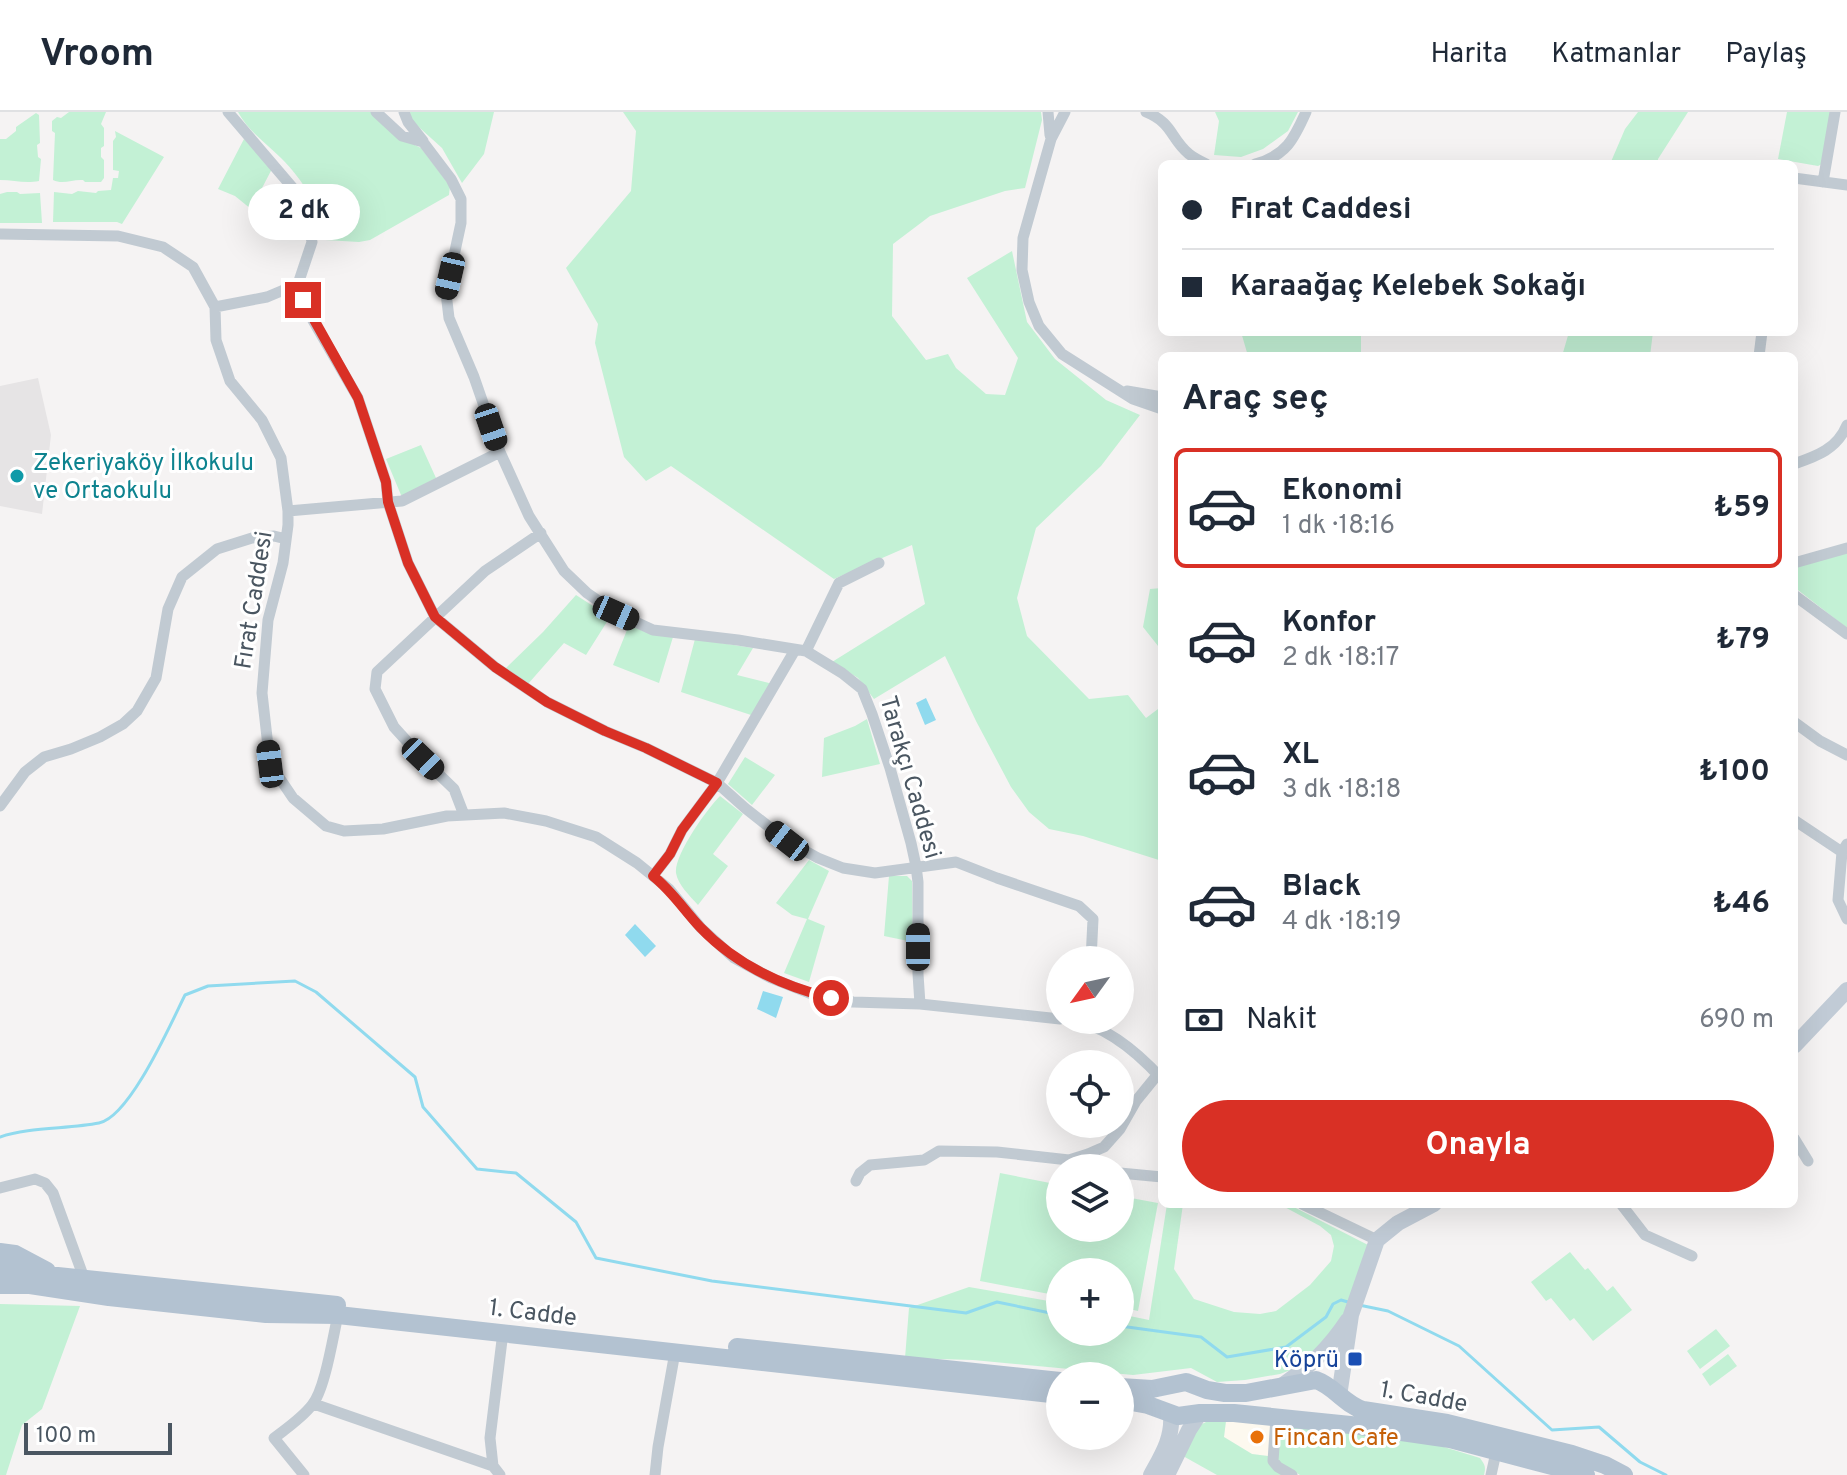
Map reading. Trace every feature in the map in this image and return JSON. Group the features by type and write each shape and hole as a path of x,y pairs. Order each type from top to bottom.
{"main road":[{"path":"0,1252 15,1254 53,1274"},
{"name":"1. Cadde","path":"0,1270 1046,1380"},
{"name":"1. Cadde","path":"0,1285 30,1285 266,1314 338,1315 503,1332 1046,1393"},
{"name":"1. Cadde","path":"1134,1388 1152,1389 1186,1382 1216,1392 1246,1393 1316,1380 1324,1383 1351,1407 1447,1423 1540,1462 1586,1475"},
{"path":"1171,1414 1166,1402 1174,1385"},
{"path":"1314,1421 1331,1411 1339,1396"},
{"name":"1. Cadde","path":"1134,1402 1185,1416 1234,1413 1572,1454 1624,1475"}],"street":[{"path":"215,307 267,297 298,284 312,242 304,201 228,112"},
{"name":"Tarakçı Caddesi","path":"376,112 402,136 423,142"},
{"name":"Tarakçı Caddesi","path":"404,112 408,122 451,179 461,199 461,223 446,293 449,318 500,452 529,516 564,571 587,593 616,613 653,630 800,650 842,673 862,689 890,768 916,866 920,1004"},
{"path":"1048,112 1051,139"},
{"path":"1065,112 1051,139 1023,238 1022,270 1029,302 1039,326 1062,354 1133,399 1158,408"},
{"path":"1146,112 1167,124 1187,153 1199,160"},
{"path":"1270,160 1292,142 1306,112"},
{"path":"1823,182 1835,112"},
{"path":"1798,179 1847,185"},
{"name":"Fırat Caddesi","path":"0,234 118,236 163,247 193,267 215,307 216,340 230,381 262,420 281,458 288,511 286,539 268,620 262,693 270,764 293,798 326,826 344,831 383,829 447,816 504,813 546,821 596,837 637,863 669,889 701,928 734,958 771,978 809,993 853,1002 920,1004 1046,1018"},
{"path":"293,286 358,398 386,482 388,502 408,563 435,617 495,667 547,702 717,783 787,841 818,858 843,868 875,873 956,862 1079,906 1093,919 1092,946"},
{"path":"1119,390 1158,396"},
{"path":"1798,462 1828,450 1844,433 1847,425"},
{"path":"288,511 402,501 500,452"},
{"path":"464,815 454,789 394,727 375,689 377,672 485,571 541,533"},
{"path":"0,806 25,772 44,757 100,737 123,724 137,711 156,678 168,609 182,577 217,549 252,538 274,536 286,539"},
{"path":"1798,562 1847,548"},
{"path":"653,876 717,783 839,583 879,563"},
{"path":"1798,598 1847,634"},
{"path":"1798,725 1847,755"},
{"path":"1798,822 1844,848 1838,900 1847,919"},
{"path":"1798,1042 1847,990"},
{"path":"1107,1034 1124,1043 1158,1074"},
{"path":"1085,1154 1104,1147 1120,1129 1136,1101 1158,1078"},
{"path":"1798,1145 1808,1161"},
{"path":"856,1181 870,1165 924,1160 939,1151 997,1152 1046,1157"},
{"path":"1134,1174 1158,1177"},
{"path":"0,1188 35,1179 45,1183 53,1193 84,1278"},
{"path":"1310,1208 1377,1240"},
{"path":"1339,1396 1355,1306 1377,1240 1398,1223 1426,1208"},
{"path":"1624,1208 1645,1235 1692,1256"},
{"path":"1283,1385 1330,1346 1355,1306"},
{"path":"304,1475 274,1438 314,1404 325,1375 338,1315"},
{"path":"496,1471 490,1438 503,1332"},
{"path":"655,1475 675,1352"},
{"path":"314,1404 496,1471"},
{"path":"1167,1475 1200,1413"},
{"path":"1151,1475 1166,1447 1171,1414"},
{"path":"1276,1418 1273,1461 1292,1475"},
{"path":"1491,1475 1498,1445"}],"shaded area":[{"path":"38,378 51,435 42,514 0,506 0,386"},
{"path":"1226,1421 1271,1424 1268,1456 1252,1454 1224,1437"}],"green space":[{"path":"69,112 106,112 101,124 104,128 101,157 104,160 104,178 101,182 53,180 55,133 52,131 52,121"},
{"path":"238,112 372,112 400,138 421,148 450,186 449,195 370,240 325,240 316,206 304,185"},
{"path":"410,112 494,112 484,154 462,183 442,148 411,120"},
{"path":"623,112 1041,112 1042,120 1025,188 1005,191 930,216 893,244 892,316 926,360 948,354 956,368 986,394 1005,395 1018,358 967,278 1012,251 1027,322 1055,359 1106,400 1140,415 1101,466 1036,528 1017,598 1027,636 1089,699 1128,695 1146,718 1158,709 1158,860 1083,836 1049,829 1029,812 1011,787 945,656 874,699 858,678 832,662 925,604 912,545 834,579 671,466 646,481 624,457 595,343 598,324 566,268 631,191 636,131"},
{"path":"1215,112 1298,112 1288,131 1263,149 1241,157 1214,155 1219,121"},
{"path":"1638,112 1688,112 1658,160 1612,160 1625,129"},
{"path":"1787,112 1833,112 1822,164 1818,166 1798,160 1778,159"},
{"path":"36,113 39,115 38,157 41,159 39,181 0,180 0,139 6,139 16,131 16,127"},
{"path":"115,131 164,157 122,224 53,222 54,192 72,194 111,190 113,178 118,178 119,171 113,170"},
{"path":"244,139 273,167 251,209 235,196 218,189"},
{"path":"40,193 42,223 0,223 0,194"},
{"path":"1242,336 1361,336 1361,352 1247,352"},
{"path":"1568,336 1652,336 1650,352 1563,352"},
{"path":"421,445 436,478 401,495 386,459"},
{"path":"1847,552 1847,628 1798,590 1798,567"},
{"path":"1158,588 1158,646 1143,627 1150,589"},
{"path":"576,595 610,617 586,655 564,643 528,684 506,668 543,632"},
{"path":"629,625 648,633 673,637 659,683 613,665"},
{"path":"695,639 753,648 737,675 773,684 751,715 681,692"},
{"path":"867,719 880,764 822,777 824,738"},
{"path":"745,757 775,775 752,805 728,784"},
{"path":"720,796 743,814 713,854 728,866 698,905 679,882 677,865 692,833"},
{"path":"809,860 829,871 808,919 825,926 809,982 784,973 807,919 792,915 776,903"},
{"path":"889,876 907,876 912,881 913,942 884,936"},
{"path":"1000,1173 1046,1182 1046,1242 1134,1242 1134,1199 1158,1203 1138,1311 1134,1310 1134,1258 1046,1258 1046,1293 980,1281"},
{"path":"1166,1208 1182,1208 1174,1269 1194,1299 1234,1312 1260,1314 1276,1311 1310,1285 1331,1261 1334,1246 1331,1235 1286,1208 1296,1208 1368,1245 1336,1332 1309,1363 1280,1374 1217,1382 1191,1368 1134,1375 1134,1362 1046,1362 1046,1367 905,1358 909,1308 969,1287 1046,1301 1046,1346 1134,1346 1134,1317 1149,1320"},
{"path":"1570,1252 1607,1291 1613,1286 1632,1310 1593,1341 1574,1318 1570,1321 1551,1298 1546,1301 1531,1282"},
{"path":"0,1304 80,1306 42,1409 22,1425 6,1475 0,1475"},
{"path":"1716,1329 1730,1346 1700,1369 1687,1351"},
{"path":"1728,1354 1737,1366 1710,1386 1702,1374"},
{"path":"1210,1420 1226,1421 1224,1437 1252,1454 1268,1456 1270,1466 1284,1475 1217,1475 1183,1456 1200,1425"},
{"path":"1279,1425 1431,1443 1480,1458 1485,1466 1484,1475 1300,1475 1277,1459"}],"water":[{"path":"926,698 936,720 925,725 916,703"},
{"path":"635,924 656,946 645,957 625,935"},
{"path":"763,991 783,997 776,1018 757,1009"}],"waterway":[{"path":"0,1137 23,1131 99,1123 111,1117 136,1087 185,995 208,986 295,981 316,992 415,1077 423,1107 477,1169 516,1173 576,1222 596,1258 712,1281 966,1313 997,1302 1046,1312"},
{"path":"1134,1328 1201,1337 1227,1357 1286,1347 1326,1317 1333,1304 1341,1300 1348,1302"},
{"path":"1359,1305 1388,1311 1459,1346 1552,1430 1599,1427 1640,1462 1666,1475"}],"place":[{"name":"Zekeriyaköy İlkokulu ve Ortaokulu","path":"17,476"},
{"name":"Köprü","path":"1355,1359"},
{"name":"Fincan Cafe","path":"1257,1437"}],"route":[{"path":"303,300 358,398 386,482 388,502 408,563 435,617 495,667 547,702 717,783 653,876 734,958 771,978 831,998"}]}
